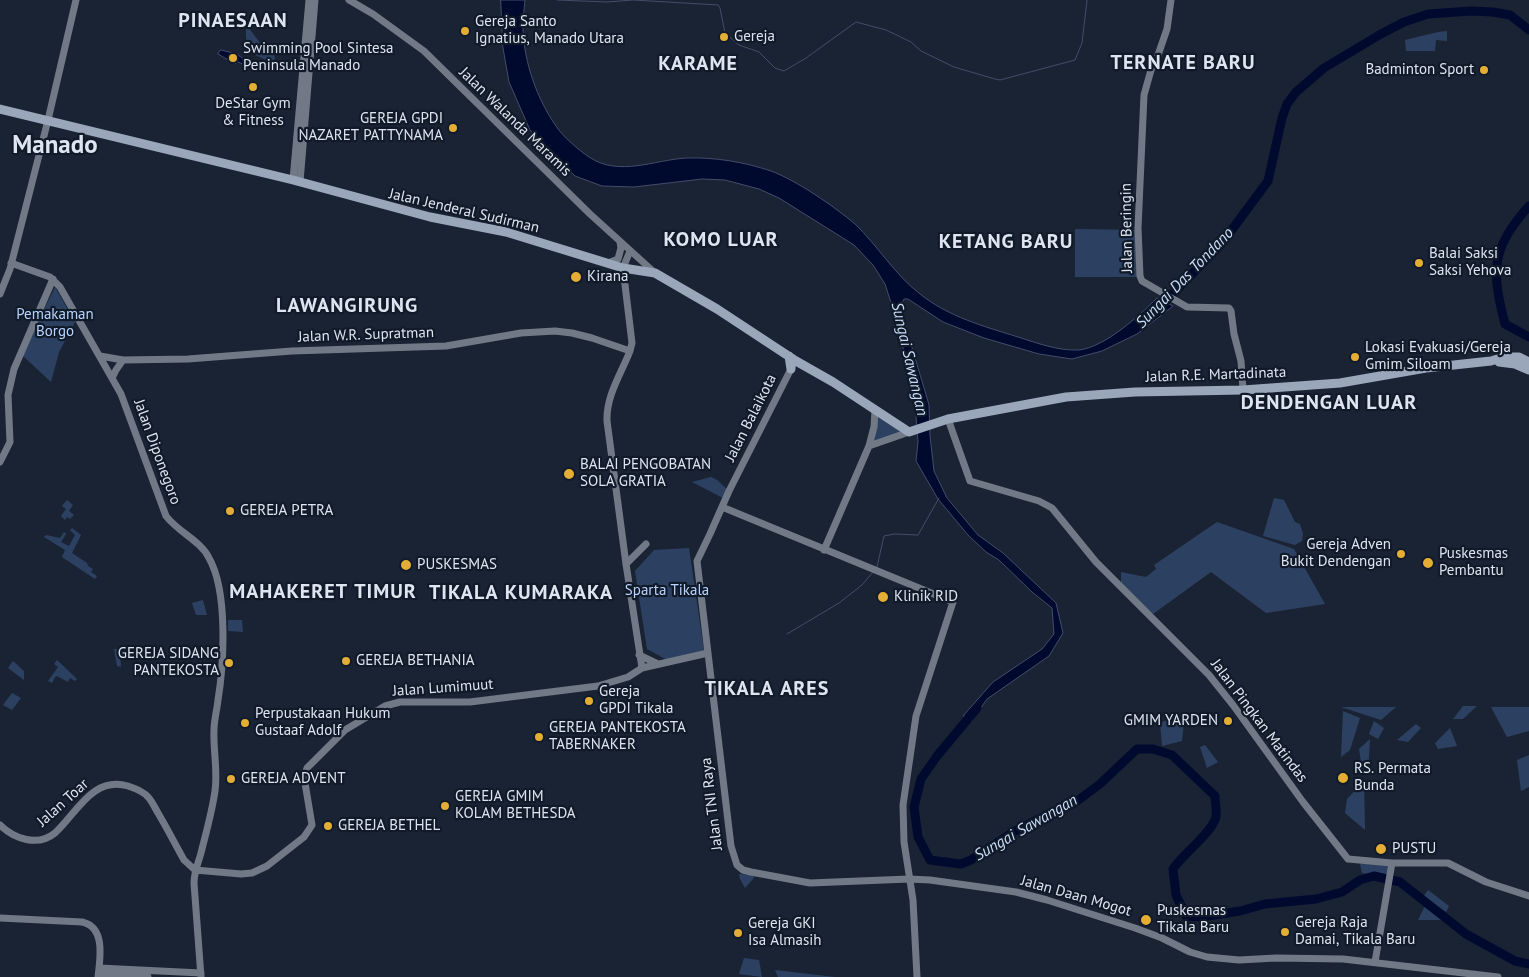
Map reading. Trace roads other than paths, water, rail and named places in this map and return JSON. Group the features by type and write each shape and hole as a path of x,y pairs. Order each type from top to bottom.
{"highway":[{"name":"Jalan Jenderal Sudirman","path":"0,109 296,181 430,218 506,232 623,268 655,273 717,309 910,431"},
{"name":"Jalan R.E. Martadinata","path":"1491,361 1499,358 1514,357 1529,362"},
{"path":"791,370 792,358"},
{"name":"Jalan R.E. Martadinata","path":"945,420 1027,403 1089,394 1243,390 1351,382 1426,368 1491,361 1516,364 1529,370"},
{"path":"910,431 945,420"}],"street":[{"path":"0,294 11,263 48,120 76,0"},
{"path":"296,181 309,0"},
{"path":"296,181 315,0"},
{"name":"Jalan Walanda Maramis","path":"350,0 424,51 480,108 655,273"},
{"name":"Jalan Beringin","path":"1171,0 1167,29 1158,58 1151,70 1144,95 1138,228 1140,276 1142,281 1187,307 1229,308 1240,357 1243,390"},
{"path":"608,263 618,259 622,248 620,242"},
{"path":"630,251 623,268 632,343 606,410 639,655 642,668 708,653"},
{"path":"0,462 10,442 8,395 14,369 53,279 11,263"},
{"name":"Jalan Diponegoro","path":"53,279 60,287 121,394 166,516 175,527 207,554 215,572 220,594 223,631 221,678 214,728 215,789 200,857 194,870"},
{"name":"Jalan W.R. Supratman","path":"100,356 124,360 188,358 292,350 446,346 522,333 555,331 572,332 630,351"},
{"path":"112,378 124,360"},
{"name":"Jalan Balaikota","path":"708,653 697,561 791,370"},
{"path":"824,550 869,446 874,427 875,410"},
{"name":"Jalan Pingkan Matindas","path":"945,420 970,480 1039,501 1052,508 1096,562 1209,675 1303,802 1348,859 1392,863 1448,863 1486,882 1529,896"},
{"path":"869,446 910,431"},
{"path":"722,507 953,602 916,716 903,805 903,830 914,909 917,977"},
{"path":"626,564 646,544"},
{"name":"Jalan TNI Raya","path":"708,653 731,846 734,859 739,868 810,883 909,878"},
{"path":"639,655 658,664"},
{"name":"Jalan Lumimuut","path":"194,870 241,874 252,873 266,866 304,837 312,825 304,772 345,730 385,706 400,702 470,702 598,686 628,677 642,668"},
{"name":"Jalan Toar","path":"0,825 11,833 25,839 46,839 56,832 90,795 103,787 112,784 132,787 148,796 184,860 194,870"},
{"path":"1375,962 1392,863"},
{"path":"0,918 82,922 90,925 98,935 99,974 201,975 194,898 194,870"},
{"name":"Jalan Daan Mogot","path":"909,878 1016,892 1047,900 1135,928 1162,938 1190,952 1207,957 1239,960 1324,958 1375,962 1498,977"},
{"path":"128,973 148,977"}],"water":[{"path":"501,0 525,0 523,18 524,42 537,92 559,130 576,147 600,163 624,167 674,159 708,158 750,165 781,175 815,194 855,224 903,278 931,302 967,320 1048,346 1071,350 1089,348 1121,330 1157,298 1173,306 1137,334 1102,351 1072,359 1039,354 984,338 943,322 908,299 904,299 902,303 905,324 929,405 934,471 947,498 978,535 1003,553 1056,603 1063,633 1049,656 987,699 971,722 970,716 963,716 993,682 1042,649 1054,634 1052,608 968,535 938,499 916,461 918,442 915,404 898,324 885,284 873,265 854,245 779,198 759,189 725,180 702,179 634,187 602,186 575,176 530,130 509,82 503,48"},
{"name":"Swimming Pool Sintesa Peninsula Manado","path":"221,50 237,54 247,62 247,66 236,61 235,64 218,54"}],"waterway":[{"path":"557,0 607,2 633,0 718,5 725,33 739,45 759,52 775,68 784,71 806,58 856,22 886,30 911,42 921,51 954,67 1000,80 1075,60 1082,43 1087,0"},
{"name":"Sungai Das Tondano","path":"1158,309 1222,243 1268,181 1282,118 1287,104 1296,92 1324,68 1404,22 1428,14 1471,11 1493,12 1510,15 1529,30"},
{"name":"Sungai Das Tondano","path":"1529,206 1507,235 1501,248 1496,274 1500,305 1505,324 1529,337"},
{"path":"877,567 884,536 894,534 918,535 939,498"},
{"path":"787,634 839,603 862,585 873,572"},
{"name":"Sungai Sawangan","path":"977,708 937,756 921,779 914,807 918,837 930,860 961,864 971,860 1015,831 1073,804 1100,784 1137,749 1153,749 1172,755 1215,796 1216,815 1212,826 1173,869 1176,895 1186,916 1201,917 1240,911 1265,904 1316,899 1342,892 1360,880 1374,876 1400,882 1466,934 1515,961 1529,964"}],"place":[{"name":"Gereja Santo Ignatius, Manado Utara","path":"465,31"},
{"name":"Gereja","path":"724,37"},
{"name":"Swimming Pool Sintesa Peninsula Manado","path":"233,58"},
{"name":"Badminton Sport","path":"1484,70"},
{"name":"DeStar Gym & Fitness","path":"253,87"},
{"name":"GEREJA GPDI NAZARET PATTYNAMA","path":"453,128"},
{"name":"Balai Saksi Saksi Yehova","path":"1419,263"},
{"name":"Kirana","path":"576,277"},
{"name":"Lokasi Evakuasi/Gereja Gmim Siloam","path":"1355,357"},
{"name":"BALAI PENGOBATAN SOLA GRATIA","path":"569,474"},
{"name":"GEREJA PETRA","path":"230,511"},
{"name":"Gereja Adven Bukit Dendengan","path":"1401,554"},
{"name":"Puskesmas Pembantu","path":"1428,563"},
{"name":"PUSKESMAS","path":"406,565"},
{"name":"Klinik RID","path":"883,597"},
{"name":"GEREJA BETHANIA","path":"346,661"},
{"name":"GEREJA SIDANG PANTEKOSTA","path":"229,663"},
{"name":"Gereja GPDI Tikala","path":"589,701"},
{"name":"GMIM YARDEN","path":"1228,721"},
{"name":"Perpustakaan Hukum Gustaaf Adolf","path":"245,723"},
{"name":"GEREJA PANTEKOSTA TABERNAKER","path":"539,737"},
{"name":"RS. Permata Bunda","path":"1343,778"},
{"name":"GEREJA ADVENT","path":"231,779"},
{"name":"GEREJA GMIM KOLAM BETHESDA","path":"445,806"},
{"name":"GEREJA BETHEL","path":"328,826"},
{"name":"PUSTU","path":"1381,849"},
{"name":"Puskesmas Tikala Baru","path":"1146,920"},
{"name":"Gereja Raja Damai, Tikala Baru","path":"1285,932"},
{"name":"Gereja GKI Isa Almasih","path":"738,933"}],"district":[{"name":"PINAESAAN","path":"233,21"},
{"name":"TERNATE BARU","path":"1183,63"},
{"name":"KARAME","path":"698,64"},
{"name":"Manado","path":"55,146"},
{"name":"KOMO LUAR","path":"721,240"},
{"name":"KETANG BARU","path":"1006,242"},
{"name":"LAWANGIRUNG","path":"347,306"},
{"name":"DENDENGAN LUAR","path":"1329,403"},
{"name":"MAHAKERET TIMUR","path":"323,592"},
{"name":"TIKALA KUMARAKA","path":"521,593"},
{"name":"TIKALA ARES","path":"767,689"}],"park label":[{"name":"Pemakaman Borgo","path":"55,324"},
{"name":"Sparta Tikala","path":"667,591"}]}
